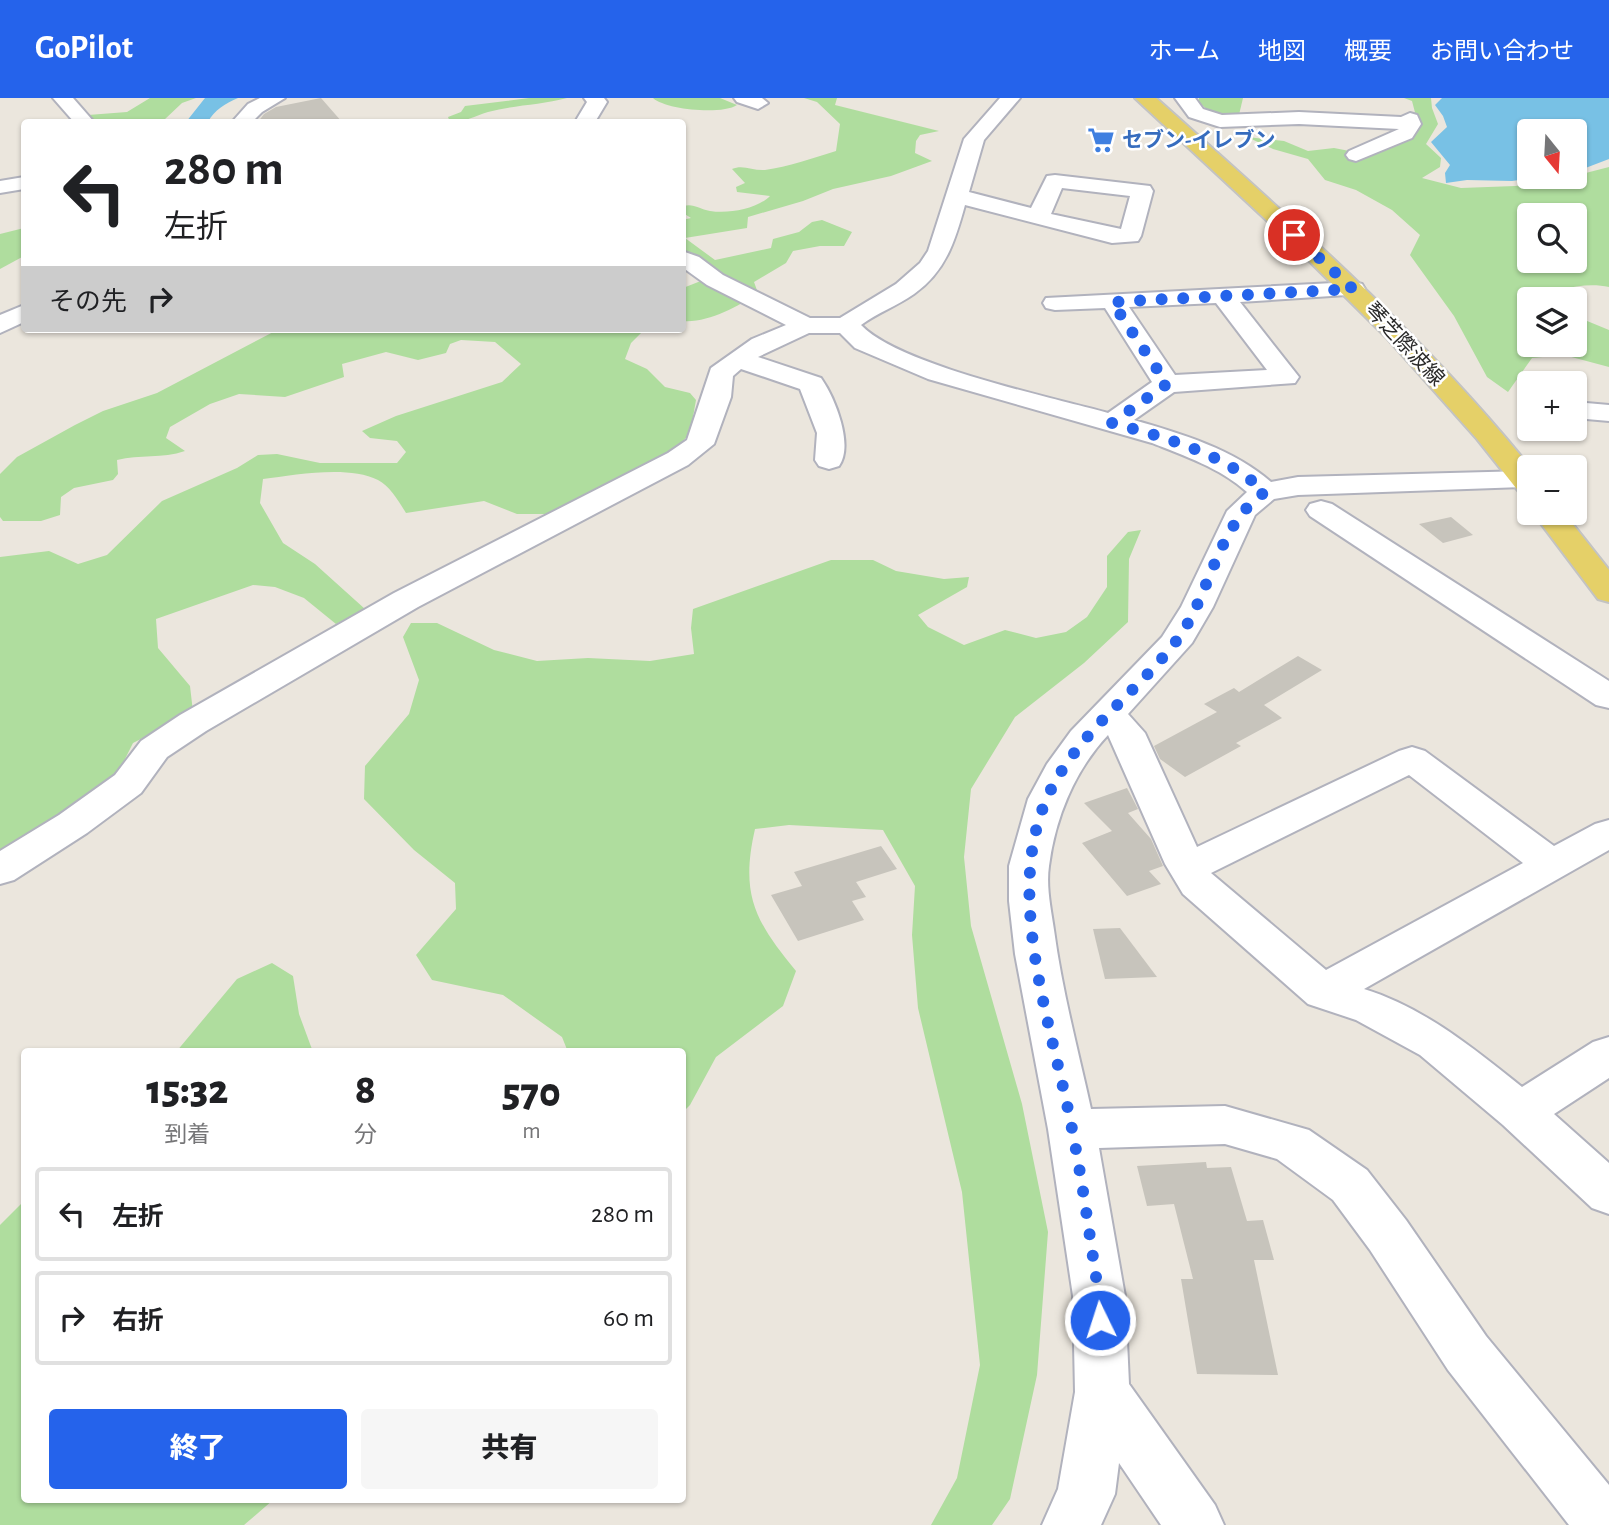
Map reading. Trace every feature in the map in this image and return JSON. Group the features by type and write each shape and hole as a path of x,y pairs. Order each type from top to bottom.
{"main road":[{"name":"琴芝際波線","path":"1145,98 1353,289 1415,351 1517,472"},
{"path":"1557,525 1609,592"}],"street":[{"path":"63,98 82,119"},
{"path":"245,119 255,108 275,98"},
{"path":"587,119 597,102 594,98"},
{"path":"0,870 74,824 128,784 154,749 193,723 406,600 678,459 700,444 717,397 720,374 737,359 761,344 805,326 847,325 854,318 905,289 929,268 940,251 974,139 1010,98"},
{"path":"1185,98 1196,113 1220,121 1299,118 1411,124"},
{"path":"1356,155 1405,134 1411,124 1405,99"},
{"path":"0,187 21,184"},
{"path":"957,196 1039,216"},
{"path":"686,261 715,279 782,310 805,326"},
{"path":"1055,303 1353,289"},
{"path":"1112,423 1167,384 1286,377 1224,297"},
{"path":"1112,302 1167,384"},
{"path":"0,325 21,314"},
{"path":"847,325 864,343 937,373 1198,450 1241,472 1265,492"},
{"path":"737,359 812,384 831,433 829,460"},
{"path":"1587,411 1609,413"},
{"path":"1071,1525 1086,1494 1102,1392 1099,1296 1072,1129 1035,954 1029,901 1029,866 1047,799 1066,764 1107,715 1175,643 1197,607 1236,521 1251,502 1265,492 1298,486 1517,483"},
{"path":"1321,510 1609,697"},
{"path":"1107,715 1127,733 1185,864 1197,884 1323,992 1372,1008 1436,1043 1520,1112 1609,1193"},
{"path":"1185,864 1200,862 1412,759 1552,865"},
{"path":"1323,992 1609,833"},
{"path":"1520,1112 1609,1055"},
{"path":"1072,1129 1225,1125 1292,1144 1350,1185 1388,1235 1467,1353 1554,1464 1606,1525"},
{"path":"1102,1392 1195,1525"}],"green space":[{"path":"150,98 196,98 182,103 165,119 92,119 88,115 127,112"},
{"path":"529,98 567,98 488,112 466,119 449,119 448,117 461,112 465,106"},
{"path":"653,98 720,98 737,105 719,110 694,110 670,106"},
{"path":"804,98 837,98 835,105 939,131 920,135 916,141 915,153 932,161 891,176 833,189 748,217 747,228 686,238 686,219 691,218 686,215 686,205 718,212 734,211 750,207 770,196 737,192 736,187 745,183 732,169 774,169 836,151 840,124 817,102"},
{"path":"1199,98 1243,98 1238,119 1213,115 1199,102"},
{"path":"1404,98 1431,98 1438,124 1426,144 1441,158 1440,167 1422,178 1461,188 1517,186 1517,189 1587,189 1587,173 1609,167 1609,287 1517,287 1517,357 1543,357 1532,358 1523,371 1517,371 1517,379 1508,392 1487,377 1454,316 1410,255 1420,235 1392,210 1356,190 1325,180 1308,159 1273,149 1247,137 1284,141 1308,151 1334,148 1365,154 1418,124 1412,101"},
{"path":"822,220 852,232 844,246 820,246 793,251 786,263 754,282 758,293 732,309 712,317 686,321 686,287 716,275 686,256 686,239 715,260 771,248 773,239 799,232 812,222"},
{"path":"21,229 21,258 0,269 0,234"},
{"path":"1587,321 1609,330 1609,367 1572,357 1587,357"},
{"path":"271,333 641,333 631,343 625,359 647,369 665,387 690,393 696,400 690,434 673,450 546,514 517,514 484,501 406,513 394,495 378,480 352,473 321,472 263,479 260,503 283,543 315,564 365,609 336,624 304,598 275,587 253,585 156,619 158,648 190,686 193,712 133,743 114,781 0,852 0,557 49,551 78,564 107,555 162,501 237,468 258,455 277,454 320,463 397,463 406,452 397,441 370,438 362,431 396,416 502,382 521,364 495,342 461,340 450,344 446,353 418,360 386,352 342,364 344,377 285,397 239,394 210,404 170,427 166,438 185,451 117,460 118,474 113,480 74,488 61,497 60,515 41,521 3,521 0,517 0,474 17,457 103,411 157,393"},
{"path":"1141,530 1129,559 1128,622 1084,663 1015,717 971,789 964,857 971,926 1022,1104 1048,1232 1037,1375 1010,1499 992,1525 931,1525 957,1478 980,1365 962,1192 918,1008 912,935 915,886 883,830 789,825 755,829 749,872 754,906 770,937 796,971 783,1006 716,1057 686,1109 686,1048 566,1048 562,1037 503,995 432,980 416,955 456,909 455,883 414,850 364,799 365,766 409,714 419,680 403,637 411,623 437,623 494,650 537,661 588,658 650,661 694,654 691,628 693,609 831,560 873,560 896,571 944,579 969,577 967,587 918,615 928,627 964,645 1005,630 1036,638 1066,632 1087,617 1107,587 1107,556 1128,532"},
{"path":"272,963 293,976 299,1014 312,1048 179,1048 237,979"},
{"path":"21,1204 21,1503 270,1503 244,1525 0,1525 0,1225"}],"water":[{"path":"205,98 238,98 221,107 210,119 188,119"},
{"path":"1442,98 1609,98 1609,159 1587,167 1587,119 1517,119 1517,180 1467,180 1446,183 1445,173 1450,165 1431,142 1447,127 1435,105"}],"building":[{"path":"321,98 339,119 260,119 276,107"},
{"path":"1451,517 1473,535 1443,543 1419,524"},
{"path":"1298,656 1322,670 1264,705 1282,718 1236,743 1241,746 1185,777 1160,759 1154,746 1217,712 1204,704 1234,688 1239,692"},
{"path":"1127,788 1138,809 1128,813 1151,839 1163,866 1149,871 1161,884 1127,896 1082,843 1112,831 1084,803"},
{"path":"881,846 897,869 856,882 866,897 852,901 864,920 798,941 771,895 802,886 794,872"},
{"path":"1120,928 1157,977 1105,979 1093,929"},
{"path":"1206,1162 1207,1168 1231,1167 1247,1221 1263,1220 1274,1260 1254,1260 1278,1375 1197,1374 1181,1279 1193,1279 1174,1204 1147,1206 1137,1166"}],"place":[{"name":"セブン-イレブン","path":"1101,140"}],"route":[{"path":"1100,1320 1099,1296 1072,1129 1035,954 1029,901 1029,866 1047,799 1066,764 1084,739 1175,643 1197,607 1236,521 1242,511 1265,492 1241,472 1198,450 1112,423 1167,384 1112,302 1353,289 1294,235"}]}
